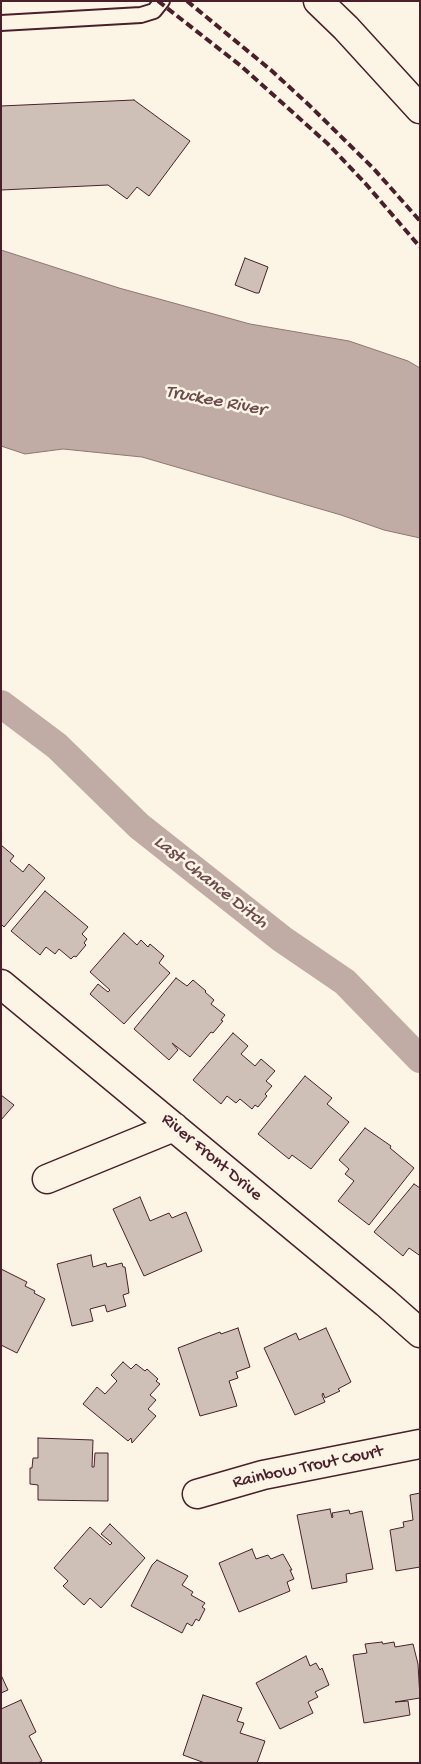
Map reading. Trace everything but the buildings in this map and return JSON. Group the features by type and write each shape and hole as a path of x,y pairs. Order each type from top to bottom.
{"street":[{"path":"318,1 346,28 420,109"},
{"name":"River Front Drive","path":"1,984 386,1303 420,1334"},
{"path":"47,1179 174,1127"},
{"name":"Rainbow Trout Court","path":"197,1494 263,1475 420,1444"}],"lane":[{"path":"1,23 141,15 154,11 162,1"}],"water":[{"name":"Truckee River","path":"1,250 119,288 250,324 349,341 408,361 420,368 420,538 384,530 341,515 142,457 63,449 25,454 1,446"}],"waterway":[{"name":"Last Chance Ditch","path":"1,704 57,746 139,826 282,939 345,982 420,1059"}],"railway":[{"path":"158,1 241,66 328,144 365,183 420,247"},
{"path":"187,1 272,71 310,106 374,169 420,221"}]}
